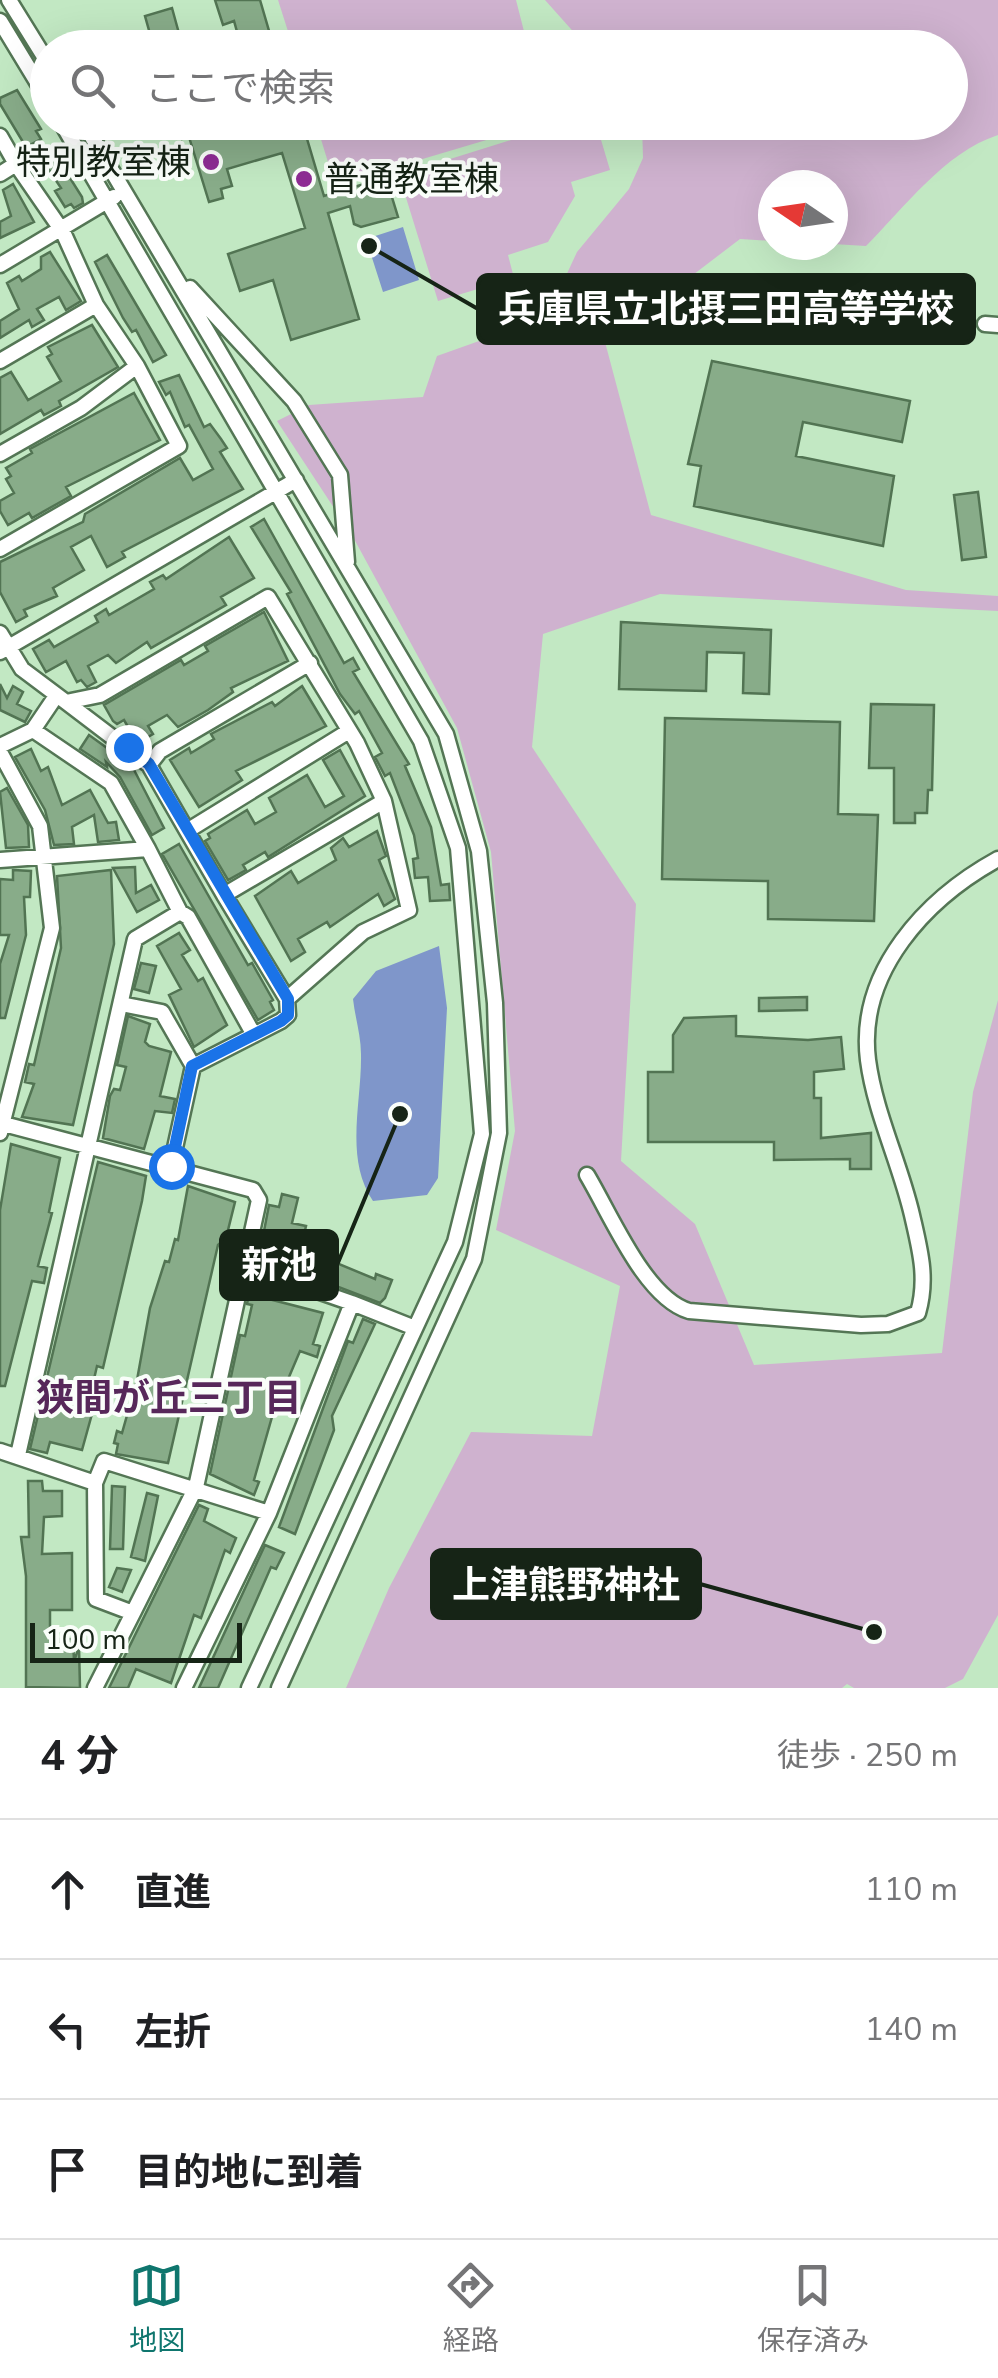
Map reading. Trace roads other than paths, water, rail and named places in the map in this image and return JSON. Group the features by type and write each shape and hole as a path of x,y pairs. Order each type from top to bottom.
{"street":[{"path":"10,0 30,33"},
{"path":"0,22 30,71"},
{"path":"0,136 62,232 96,305 137,366 179,446 0,549"},
{"path":"72,140 421,741 458,848 482,1134 455,1242 249,1688"},
{"path":"94,140 446,734 479,851 495,1002 499,1133 474,1259 279,1688"},
{"path":"0,174 16,164"},
{"path":"0,265 62,232 124,192"},
{"path":"169,265 294,400 340,476 348,569"},
{"path":"0,360 96,305"},
{"path":"0,454 80,408 137,366"},
{"path":"4,650 296,480"},
{"path":"95,1688 196,1487 260,1200 253,1190 171,1166 1,1126 52,928 40,826 0,749 33,730 61,699 100,695 268,597 310,663 384,800 409,910 363,932 288,999"},
{"path":"0,633 4,650 22,670 149,764 288,999 288,1015 192,1066"},
{"path":"149,764 160,751 310,663"},
{"path":"33,730 110,783 180,912 188,917 254,1035"},
{"path":"187,831 348,731"},
{"path":"224,895 384,800"},
{"path":"0,860 148,849"},
{"path":"586,1175 654,1288 670,1306 861,1325 888,1324 918,1312 926,1284 924,1271 906,1192 874,1089 868,1032 889,962 906,933 967,876 998,859"},
{"path":"18,1455 135,940 180,912"},
{"path":"121,1004 162,1012 192,1066 171,1166"},
{"path":"245,1266 415,1328"},
{"path":"184,1688 269,1513 352,1303"},
{"path":"0,1451 95,1483"},
{"path":"133,1613 96,1599 95,1483 104,1461 269,1513"}],"water":[{"path":"403,227 419,280 383,292 366,239"},
{"path":"439,946 447,1008 438,1178 427,1195 373,1201 364,1184 357,1148 361,1054 353,999 376,971"}],"place":[{"name":"特別教室棟","path":"211,162"},
{"name":"普通教室棟","path":"304,179"},
{"name":"兵庫県立北摂三田高等学校","path":"369,246"},
{"name":"新池","path":"400,1114"},
{"name":"上津熊野神社","path":"874,1632"}],"district":[{"name":"狭間が丘三丁目","path":"169,1398"}]}
